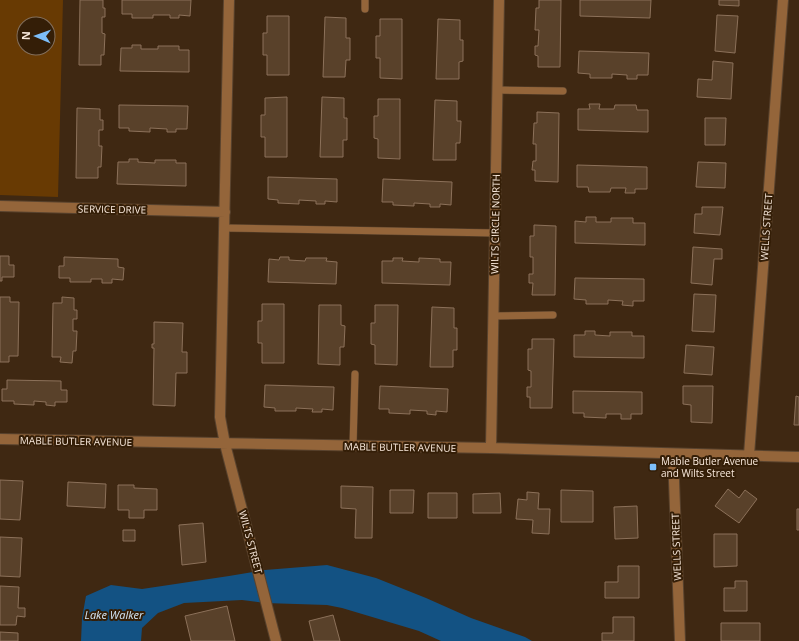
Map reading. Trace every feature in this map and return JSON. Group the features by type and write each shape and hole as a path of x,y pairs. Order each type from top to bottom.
{"street":[{"path":"225,444 220,417 229,0"},
{"name":"WILTS CIRCLE NORTH","path":"491,448 499,0"},
{"name":"WELLS STREET","path":"749,455 783,0"},
{"name":"SERVICE DRIVE","path":"0,206 225,212"},
{"name":"MABLE BUTLER AVENUE","path":"0,439 491,448 799,457"},
{"name":"WILTS STREET","path":"225,444 276,641"},
{"name":"WELLS STREET","path":"673,454 680,641"}],"lane":[{"path":"365,0 365,9"},
{"path":"498,90 563,91"},
{"path":"224,228 495,233"},
{"path":"494,316 553,315"},
{"path":"353,446 355,374"}],"shaded area":[{"path":"0,0 63,0 58,197 0,195"}],"water":[{"name":"Lake Walker","path":"327,565 376,578 471,618 525,637 532,641 441,641 419,631 342,608 327,605 265,603 242,600 184,603 158,613 142,628 141,641 81,641 82,618 86,596 111,585 142,589 265,570"}],"building":[{"path":"80,0 103,0 105,17 102,17 102,33 105,34 104,55 101,55 101,65 79,65"},
{"path":"122,0 191,0 190,16 179,15 179,18 170,18 170,15 153,15 153,18 132,18 132,14 122,14"},
{"path":"539,0 561,0 560,67 538,67 538,56 535,55 535,46 538,46 539,30 535,30 536,8 539,8"},
{"path":"580,0 651,0 650,18 580,16"},
{"path":"719,0 739,0 739,6 719,5"},
{"path":"717,15 738,16 735,53 715,51"},
{"path":"267,16 289,16 289,75 267,75 267,55 263,55 263,33 267,33"},
{"path":"325,17 346,18 346,38 350,38 350,60 346,60 345,77 323,77"},
{"path":"380,19 402,19 402,79 380,78 380,58 376,58 376,36 380,36"},
{"path":"438,19 460,20 460,40 463,40 463,61 459,62 459,79 436,79"},
{"path":"132,45 141,45 141,49 158,49 158,46 179,46 179,50 189,50 189,72 120,71 121,48 132,48"},
{"path":"579,51 649,53 648,75 637,75 637,79 627,79 627,75 612,74 612,78 590,78 590,74 578,73"},
{"path":"713,61 733,63 731,99 697,97 698,79 712,80"},
{"path":"287,97 287,157 265,157 265,137 261,137 261,115 265,115 265,98"},
{"path":"322,97 344,98 344,118 347,118 347,140 343,140 343,157 320,157"},
{"path":"378,99 400,99 400,159 378,158 378,139 374,138 374,116 378,116"},
{"path":"435,100 457,101 457,121 461,121 460,143 456,143 456,160 433,160"},
{"path":"589,104 600,104 599,109 614,109 615,105 636,105 637,110 648,110 648,132 578,130 578,109 590,109"},
{"path":"119,105 188,106 187,129 176,129 176,132 167,132 167,129 150,128 150,132 129,131 129,128 119,128"},
{"path":"77,108 100,109 100,120 103,120 103,130 99,130 99,146 102,146 101,167 98,167 98,178 76,178"},
{"path":"537,112 559,113 558,182 535,181 535,170 532,170 533,161 536,161 536,144 533,144 534,123 537,123"},
{"path":"705,118 726,118 725,145 705,145"},
{"path":"129,159 138,159 138,162 155,163 155,160 176,160 176,163 186,163 186,186 117,184 118,162 129,162"},
{"path":"698,162 726,163 725,188 696,187"},
{"path":"577,165 647,167 647,189 635,189 635,193 625,193 626,188 611,188 610,192 589,192 588,187 577,187"},
{"path":"268,177 337,179 337,202 325,201 325,204 316,204 316,201 299,200 299,204 278,203 278,200 268,199"},
{"path":"383,179 452,182 451,205 440,204 440,207 430,207 430,204 414,203 414,206 393,205 393,202 382,202"},
{"path":"702,207 723,207 720,235 694,233 695,214 702,214"},
{"path":"586,217 596,217 596,222 611,222 611,218 633,218 633,223 645,223 645,245 575,243 575,221 586,222"},
{"path":"534,225 556,226 555,295 532,295 533,283 529,283 529,274 533,274 533,257 530,257 530,236 534,236"},
{"path":"693,247 722,249 722,259 714,259 712,285 691,283"},
{"path":"0,256 9,256 9,265 14,265 14,277 2,277 2,281 0,281"},
{"path":"64,257 118,259 118,267 124,268 123,280 112,279 112,283 102,283 102,279 91,279 91,282 70,282 70,278 59,278 59,266 64,266"},
{"path":"280,257 289,257 289,260 305,261 306,258 327,258 326,261 337,262 336,284 268,282 269,259 279,260"},
{"path":"393,258 403,258 402,261 419,262 419,258 440,259 440,262 451,262 450,285 382,283 382,261 393,261"},
{"path":"575,278 644,279 644,301 633,301 633,306 622,305 623,301 608,300 608,304 586,304 586,300 574,299"},
{"path":"694,294 716,295 714,332 692,331"},
{"path":"0,297 10,297 10,302 19,302 18,356 9,356 9,362 0,362"},
{"path":"62,297 74,298 74,310 77,310 77,319 73,319 73,331 77,331 76,351 73,351 72,363 60,362 61,357 52,357 53,303 62,303"},
{"path":"262,304 284,304 284,363 262,363 262,343 258,343 258,321 262,321"},
{"path":"319,305 341,305 341,325 345,326 344,347 340,347 340,365 318,364"},
{"path":"375,305 398,305 397,365 375,364 375,345 371,344 371,323 375,323"},
{"path":"432,307 454,308 454,328 457,328 457,350 453,350 453,367 430,367"},
{"path":"154,322 183,323 182,352 187,352 187,373 176,373 175,406 153,405 154,348 152,348 152,344 154,344"},
{"path":"585,331 595,331 595,335 610,336 610,332 632,332 632,336 644,336 644,358 574,357 574,335 585,335"},
{"path":"532,339 554,339 552,408 530,408 530,397 527,397 527,387 531,387 531,371 528,370 528,349 532,349"},
{"path":"686,345 714,347 712,375 684,373"},
{"path":"7,380 61,381 61,390 67,390 67,402 55,402 55,406 46,405 46,402 34,401 34,405 14,404 14,401 2,401 2,389 7,389"},
{"path":"265,385 334,387 333,410 322,409 322,412 312,412 313,409 296,408 296,411 275,411 275,408 264,407"},
{"path":"380,386 448,389 447,412 436,411 436,415 427,414 427,411 410,410 410,414 389,413 389,409 379,409"},
{"path":"683,386 713,386 712,423 691,422 691,405 683,404"},
{"path":"573,391 642,392 642,414 631,414 631,419 621,419 621,414 606,414 606,418 584,417 584,413 573,413"},
{"path":"796,396 799,397 799,425 794,425"},
{"path":"0,480 23,481 20,520 0,519"},
{"path":"68,482 106,484 105,508 67,506"},
{"path":"118,485 134,485 134,488 157,489 157,510 144,510 144,518 129,518 129,510 118,510"},
{"path":"341,486 373,487 372,538 355,538 356,509 341,508"},
{"path":"728,489 739,498 745,490 757,499 739,523 715,506"},
{"path":"390,490 414,490 413,513 390,513"},
{"path":"561,490 593,491 593,522 561,522"},
{"path":"527,492 539,493 538,509 550,509 549,534 532,533 533,520 516,519 518,499 527,500"},
{"path":"428,493 457,493 457,518 428,518"},
{"path":"500,493 501,513 473,513 473,494"},
{"path":"637,506 638,538 615,539 614,507"},
{"path":"797,509 799,509 799,530 797,530"},
{"path":"203,523 206,562 182,565 179,525"},
{"path":"123,530 135,530 135,541 123,541"},
{"path":"714,534 737,534 737,566 714,567"},
{"path":"0,537 22,538 20,577 0,576"},
{"path":"618,566 639,566 639,598 605,598 605,582 618,582"},
{"path":"735,581 747,581 747,611 724,611 724,588 735,588"},
{"path":"0,586 19,587 18,608 25,608 25,617 17,616 16,625 0,625"},
{"path":"227,606 235,641 191,641 185,616"},
{"path":"333,615 340,641 314,641 309,621"},
{"path":"613,617 634,617 634,641 602,641 602,633 613,633"},
{"path":"721,623 760,623 760,641 721,641"},
{"path":"0,632 18,633 18,641 0,641"}],"place":[{"name":"Mable Butler Avenue and Wilts Street","path":"653,467"}]}
